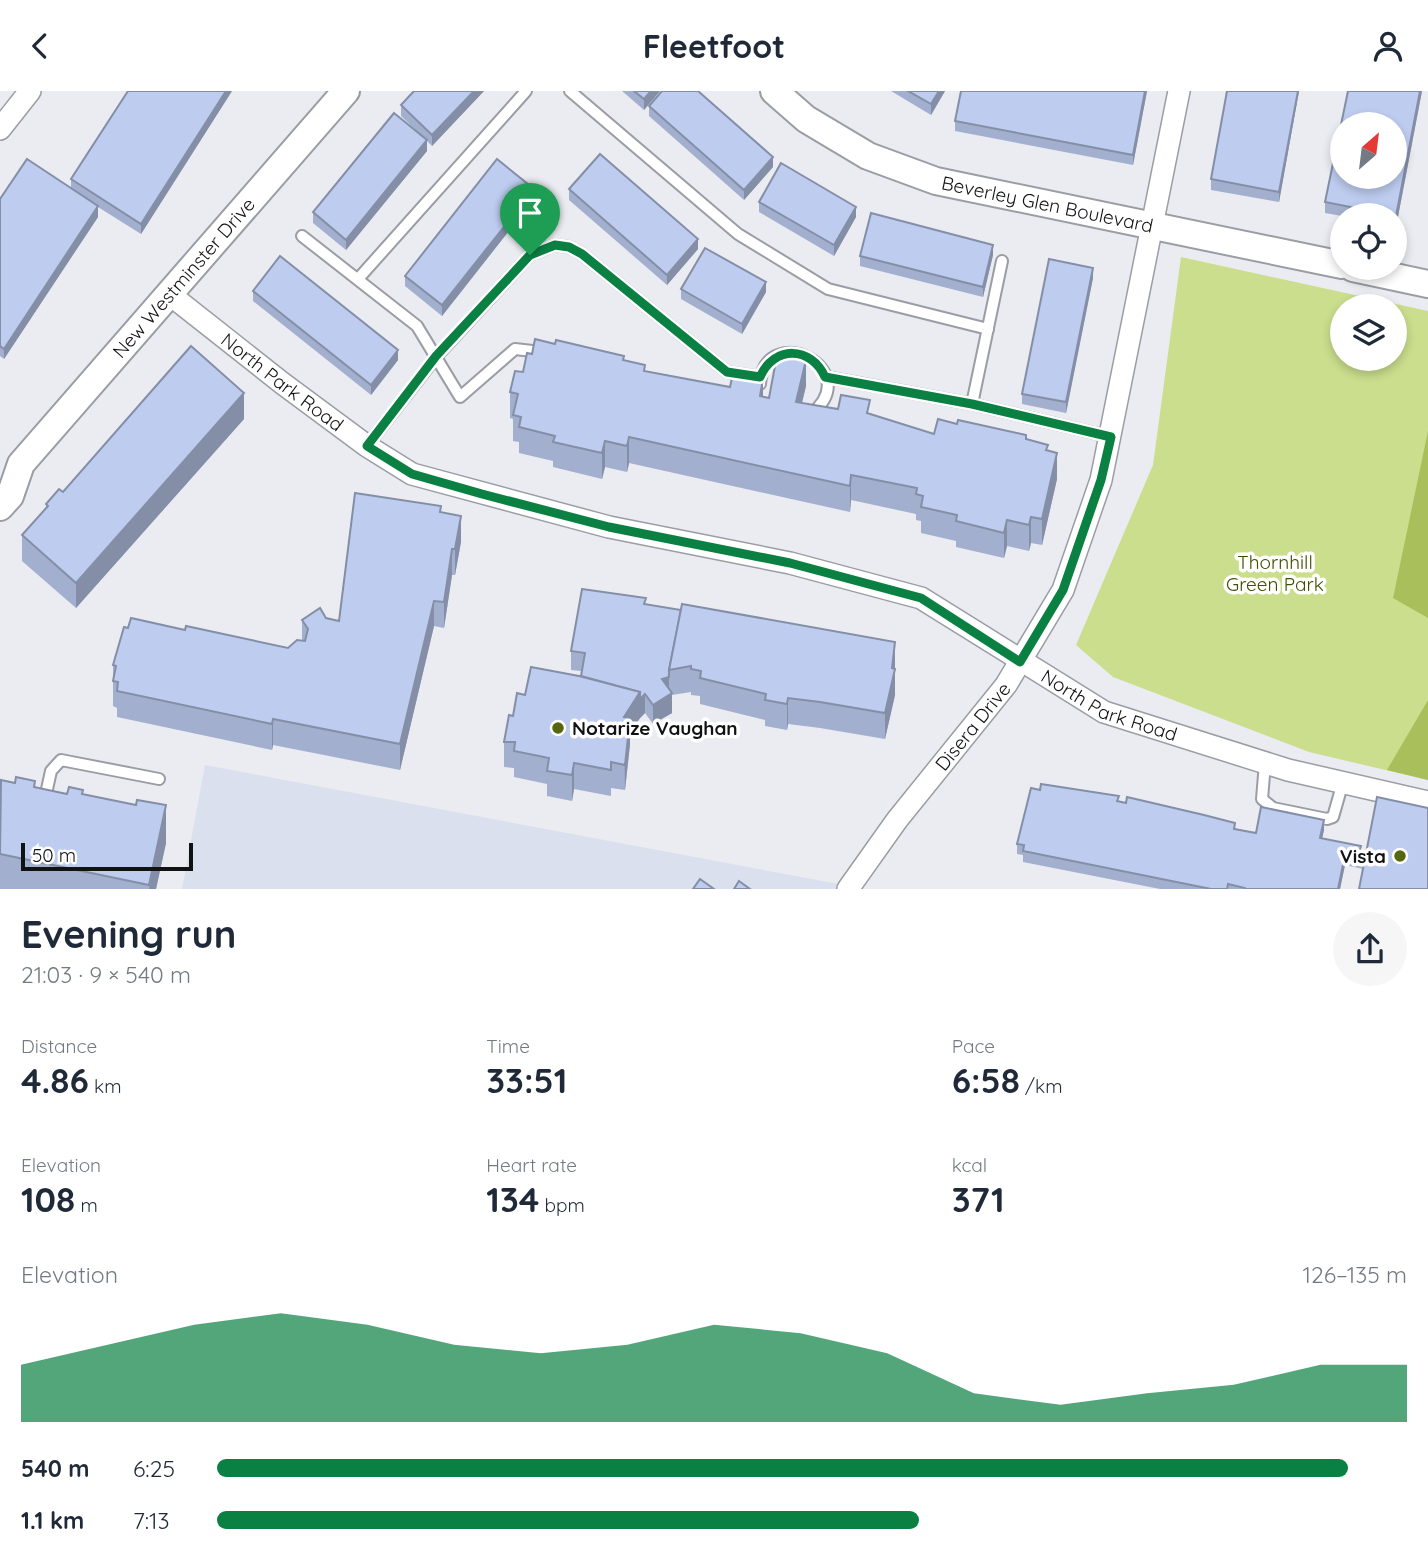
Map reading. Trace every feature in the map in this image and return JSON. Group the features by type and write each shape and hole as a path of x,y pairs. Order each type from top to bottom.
{"street":[{"path":"0,129 30,91"},
{"name":"New Westminster Drive","path":"0,507 10,496 10,466 168,293 346,91"},
{"name":"Beverley Glen Boulevard","path":"774,91 806,119 868,156 936,181 1330,262"},
{"name":"Disera Drive","path":"848,889 897,820 1006,685 1063,590 1101,480 1111,437 1179,91"},
{"path":"1407,280 1428,284"},
{"name":"North Park Road","path":"168,293 367,446 412,474 609,527 790,563 921,598 1104,712 1265,763 1428,801"}],"lane":[{"path":"358,279 526,91"},
{"path":"570,91 738,234 828,289 988,329"},
{"path":"302,236 416,326 460,397 515,349 541,352"},
{"path":"367,446 436,356 530,255 555,245 569,247 582,254 727,372 760,377"},
{"path":"972,404 1002,261"},
{"path":"762,399 760,377 772,359 792,352 813,359 825,377 824,398 810,415"},
{"path":"825,377 972,404 1111,437"},
{"path":"41,815 51,771 61,760 159,779"},
{"path":"1265,763 1262,799 1273,808 1327,819 1333,817 1343,782"}],"shaded area":[{"path":"205,765 865,889 182,889"}],"green space":[{"name":"Thornhill Green Park","path":"1181,257 1350,294 1330,294 1330,371 1407,371 1407,306 1428,311 1428,780 1309,752 1113,677 1076,645 1153,465"},
{"path":"1428,431 1428,618 1393,598"},
{"path":"1428,700 1428,780 1387,770"}],"building":[{"path":"128,91 226,91 141,224 71,179"},
{"path":"414,91 474,91 432,135 401,105"},
{"path":"634,91 651,91 644,99"},
{"path":"662,91 698,91 773,157 744,190 649,106"},
{"path":"908,91 939,91 931,104"},
{"path":"961,91 1145,91 1133,155 955,121"},
{"path":"1227,91 1298,91 1279,192 1211,179"},
{"path":"1348,91 1420,91 1407,159 1407,112 1344,112"},
{"path":"394,113 427,140 346,240 313,212"},
{"path":"600,154 698,239 667,275 569,189"},
{"path":"27,159 98,206 4,349 0,346 0,199"},
{"path":"497,159 534,189 442,305 405,276"},
{"path":"781,163 856,207 834,245 759,202"},
{"path":"1330,178 1330,189 1401,189 1398,203 1325,202"},
{"path":"871,213 993,245 983,287 860,256"},
{"path":"705,248 766,282 742,324 681,289"},
{"path":"280,256 398,350 371,385 253,291"},
{"path":"1049,259 1093,268 1066,402 1022,394"},
{"path":"535,339 555,344 556,340 624,356 623,360 645,365 644,371 730,387 733,373 763,379 760,396 769,398 777,355 806,360 796,402 838,409 841,395 870,400 867,413 934,434 938,419 957,424 958,420 1026,435 1026,439 1048,445 1046,450 1057,453 1042,519 1031,517 1029,525 1007,520 1004,533 956,521 957,515 921,507 923,496 916,494 917,488 851,475 850,486 629,437 627,446 605,441 602,453 553,442 555,436 519,427 521,417 513,415 518,394 510,392 515,371 523,372 527,353 532,354"},
{"path":"191,346 244,393 76,583 22,535 59,489 63,492"},
{"path":"355,493 441,506 440,512 461,516 455,549 452,549 444,602 434,601 400,744 273,719 272,724 117,691 118,682 113,681 116,666 113,665 124,627 128,628 131,618 185,630 186,626 288,648 297,640 305,641 308,629 302,620 320,608 326,618 339,621"},
{"path":"582,589 646,598 644,604 681,610 669,677 662,679 672,693 653,705 645,694 640,699 640,692 581,676 585,653 571,651"},
{"path":"682,604 895,642 892,668 895,669 885,713 788,698 787,704 765,700 766,694 700,678 701,671 691,669 691,666 669,670"},
{"path":"531,667 640,692 624,717 630,718 625,765 611,762 611,770 574,763 572,775 547,771 549,758 514,751 515,742 504,742 509,715 513,716 517,693 525,695"},
{"path":"16,777 35,781 34,787 67,794 69,787 83,790 82,794 136,805 137,800 166,805 149,885 0,854 1,780 15,783"},
{"path":"1041,784 1119,796 1117,801 1126,803 1127,797 1235,823 1234,829 1256,833 1261,807 1324,820 1320,838 1361,846 1359,853 1366,854 1365,859 1345,855 1338,889 1245,889 1228,884 1227,889 1211,889 1023,851 1024,845 1017,844 1031,788 1040,790"},
{"path":"1377,797 1428,808 1428,889 1359,889"},
{"path":"700,879 714,889 693,889"},
{"path":"739,881 750,889 734,889"}],"place":[{"name":"Notarize Vaughan","path":"558,728"},
{"name":"Vista","path":"1400,856"}],"route":[{"path":"555,245 569,247 582,254 727,372 760,377 764,367 772,359 792,352 803,353 821,367 825,377 972,404 1111,437 1101,480 1063,590 1020,662 921,598 790,563 609,527 482,494 412,474 367,446 436,356 530,255 555,245"}]}
